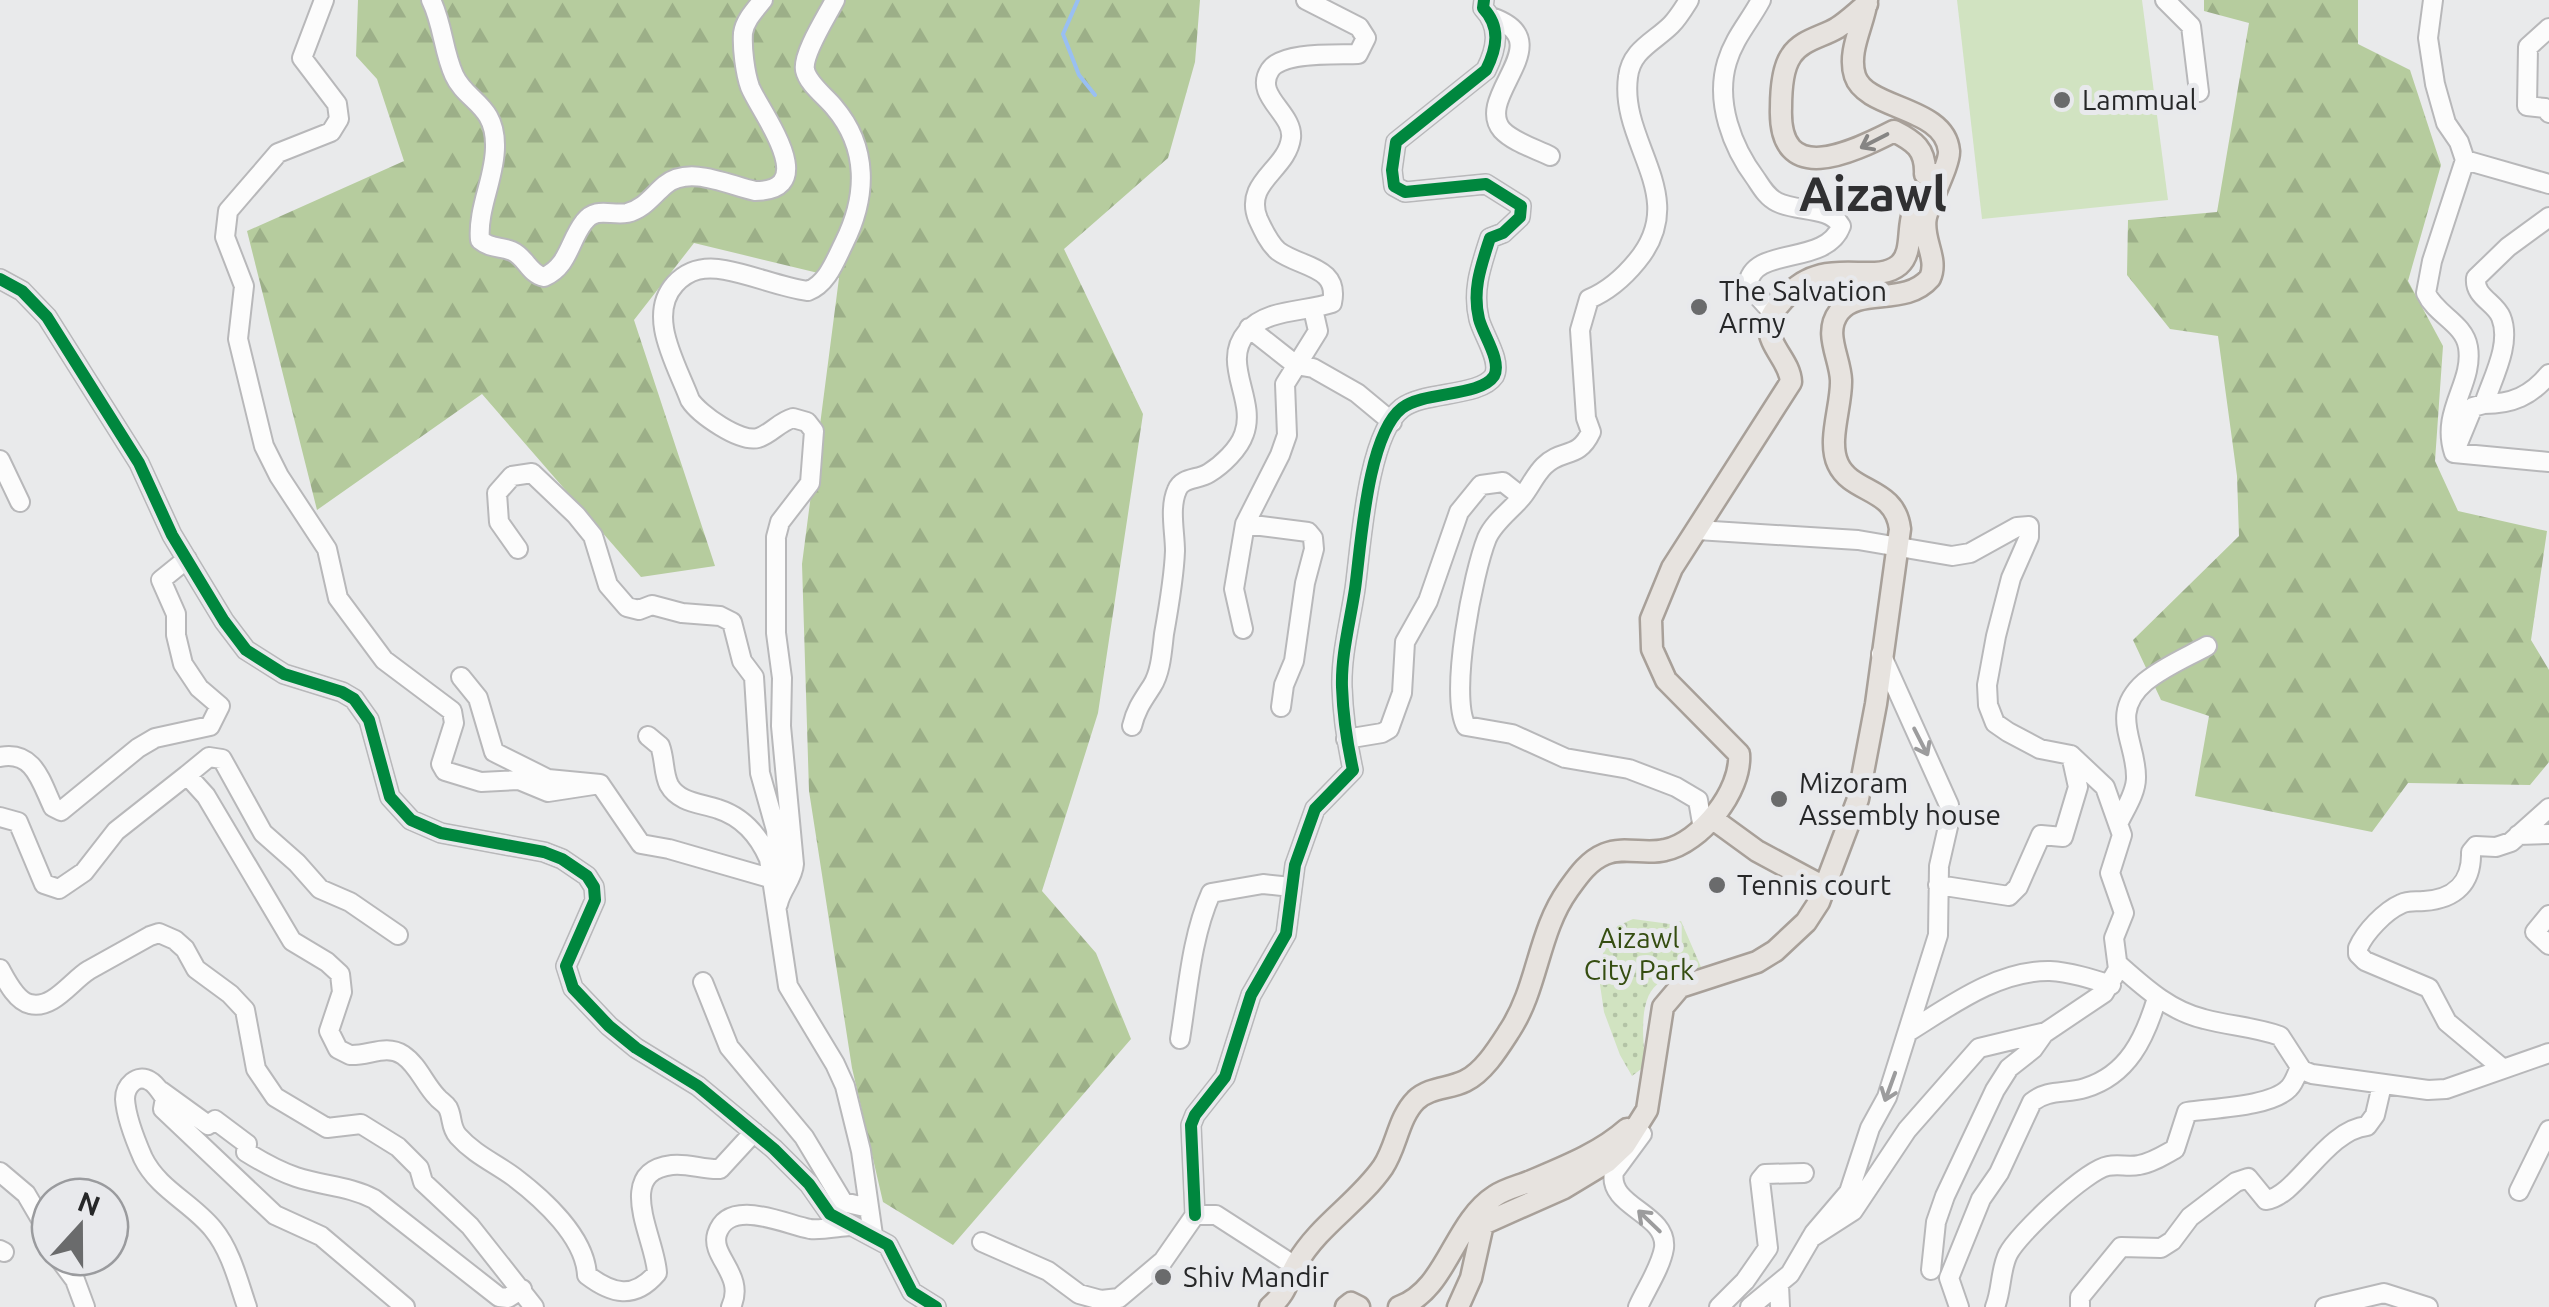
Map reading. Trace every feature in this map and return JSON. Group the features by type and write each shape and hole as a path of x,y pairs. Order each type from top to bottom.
{"main road":[{"path":"1867,2 1837,28 1792,54 1782,88 1783,140 1794,153 1808,157 1846,154 1894,130 1916,142 1926,160 1925,174 1940,174"},
{"path":"1270,1307 1285,1294 1295,1266 1316,1236 1383,1167 1408,1109 1419,1097 1467,1080 1494,1052 1525,1000 1553,916 1587,865 1610,851 1668,850 1686,842 1708,824 1736,772 1738,754 1666,680 1656,661 1650,634 1660,590 1791,382 1789,370 1769,332 1772,312 1807,278 1848,271 1881,272 1900,265 1907,252 1916,204 1948,162 1949,149 1938,131 1924,119 1866,90 1855,76 1854,52 1867,2"},
{"path":"1458,1307 1471,1278 1483,1224 1564,1188 1607,1162 1625,1145 1646,1110 1663,1007 1680,987 1758,962 1806,922 1826,888 1858,799 1876,704 1899,520 1893,507 1846,474 1837,462 1842,380 1832,335 1835,319 1847,305 1906,294 1930,278 1934,262 1926,243 1925,223 1940,174"},
{"path":"1708,824 1826,888"},
{"path":"1400,1307 1431,1283 1464,1227 1494,1196 1577,1162 1623,1133 1646,1110"},
{"path":"1346,1307 1351,1303 1359,1307"}],"street":[{"path":"324,0 302,58 337,104 336,126 326,136 286,149 272,158 232,204 224,228 242,278 238,339 261,436 278,476 327,549 334,586 344,607 384,660 452,711 454,723 442,764 445,770 481,782 519,780 548,792 600,784"},
{"path":"431,0 440,18 454,75 484,109 494,130 495,157 480,240 513,252 539,278 560,267 590,215 633,211 677,178 693,174 755,191 765,191 780,182 786,168 784,152 749,84 743,38 747,20 763,0"},
{"path":"600,784 641,844 669,848 780,881 794,872 780,726 782,678 776,634 776,538 780,522 810,483 814,431 804,420 793,418 758,438 746,438 697,410 662,324 661,308 668,293 694,270 727,270 808,291 820,284 835,261 860,202 859,156 848,126 810,80 805,64 835,0"},
{"path":"1132,726 1136,710 1158,669 1173,580 1173,505 1177,487 1185,480 1206,475 1230,456 1244,435 1248,412 1236,366 1238,344 1249,328 1268,316 1332,303 1335,289 1330,278 1277,250 1255,212 1255,195 1262,181 1291,142 1290,125 1270,98 1266,85 1268,71 1296,56 1358,54 1366,38 1359,28 1306,0"},
{"path":"1690,0 1671,25 1633,57 1627,78 1631,114 1659,207 1657,230 1631,268 1602,294 1589,300 1580,330 1586,418 1591,432 1585,446 1573,454 1553,457 1540,469 1522,497 1488,534 1460,660 1463,724 1512,734 1565,758 1615,765 1676,787 1698,800 1708,824"},
{"path":"1761,0 1740,33 1725,72 1727,118 1734,146 1744,166 1772,199 1833,217 1840,226 1829,244 1759,266 1750,274 1748,285 1772,312"},
{"path":"2165,0 2192,29 2198,92"},
{"path":"2433,0 2428,38 2435,84 2446,123 2465,160 2426,293 2438,312 2459,328 2468,346 2469,359 2448,435 2454,453"},
{"path":"1488,8 1513,28 1518,38 1515,66 1502,92 1497,118 1502,129 1550,156"},
{"path":"982,1242 1048,1271 1080,1294 1101,1300 1119,1298 1163,1261 1195,1215 1191,1125 1225,1077 1250,995 1286,934 1295,865 1315,809 1352,770 1342,686 1345,647 1373,468 1383,435 1400,409 1487,384 1496,372 1497,363 1480,322 1476,284 1490,238 1503,233 1520,218 1521,206 1486,184 1405,192 1394,186 1392,170 1396,142 1486,70 1494,53 1496,34 1488,8"},
{"path":"2549,28 2528,46 2525,65 2527,106 2546,108 2549,113"},
{"path":"2465,160 2549,184"},
{"path":"2484,404 2505,338 2501,317 2479,292 2476,278 2508,247 2549,218"},
{"path":"0,280 22,291 47,318 140,464 164,520 235,637 258,660 284,674 342,692 364,709 390,797 411,820 441,833 562,858 587,876 594,887 595,900 566,966 573,988 608,1026 698,1086 794,1167 830,1214 888,1244 912,1292 936,1307"},
{"path":"1243,629 1234,589 1245,524 1287,434 1285,384 1318,331 1313,309"},
{"path":"1249,328 1296,364 1313,368 1358,393 1392,422"},
{"path":"2454,453 2473,406 2505,404 2524,397 2549,374"},
{"path":"2454,453 2549,462"},
{"path":"0,460 20,502"},
{"path":"518,549 496,513 498,492 508,478 532,473 593,536 605,578 624,604 639,610 652,605 682,614 720,616 732,622 742,661 754,677 760,774 776,830 778,904 788,986 841,1076 861,1151 873,1235"},
{"path":"1346,739 1382,733 1394,720 1402,693 1405,642 1428,601 1459,512 1472,493 1481,485 1503,482 1522,497"},
{"path":"1245,524 1308,532 1313,538 1294,662 1280,708"},
{"path":"1697,530 1858,540 1962,555 2016,526 2029,526 2031,531 2011,578 1996,636 1987,684 1988,705 1994,723 2040,749 2071,755 2102,782 2122,835 2110,873 2124,913 2114,938 2119,965 2111,985 2094,1002 2046,1032 1999,1082 1936,1222 1931,1270"},
{"path":"0,758 17,755 29,762 39,774 53,807 61,810 138,748 156,738 210,726 220,706 199,688 182,664 176,614 161,580 187,559"},
{"path":"2119,822 2136,778 2126,733 2126,714 2132,698 2151,678 2207,646"},
{"path":"1750,1307 1780,1285 1848,1192 1870,1128 1887,1097 1938,935 1938,885 1949,804 1880,654"},
{"path":"461,677 478,698 494,752 548,779 600,784"},
{"path":"648,736 660,746 667,780 674,791 684,800 718,809 742,822 761,843 780,881"},
{"path":"1938,885 2009,896 2018,887 2041,835 2063,836 2078,787 2071,755"},
{"path":"0,817 18,822 44,884 59,889 84,872 116,830 209,757 222,759 263,833 320,890 350,902 398,935"},
{"path":"187,775 206,796 292,941 340,974 342,992 328,1032 334,1043 350,1055 384,1050 408,1058 447,1107 460,1139 476,1154 513,1176 552,1212 584,1254 587,1275 604,1288 622,1294 646,1284 656,1273 639,1202 648,1176 661,1168 678,1165 720,1169 754,1132"},
{"path":"2502,1068 2447,1022 2429,988 2365,960 2358,954 2358,948 2386,914 2399,905 2432,900 2462,886 2469,877 2476,846 2496,847 2518,835 2549,808"},
{"path":"2518,835 2549,834"},
{"path":"1180,1039 1195,943 1211,893 1263,884 1291,887"},
{"path":"2549,915 2536,932 2549,944"},
{"path":"0,969 20,999 42,1004 64,992 92,968 150,936 160,933 175,940 185,949 196,970 245,1010 256,1069 275,1097 327,1128 361,1124 398,1147 418,1168 423,1182 470,1226 534,1307"},
{"path":"2119,965 2157,998 2194,1016 2280,1036 2300,1067 2324,1078 2446,1089 2549,1053"},
{"path":"1908,1032 1977,990 2012,976 2050,971 2111,985"},
{"path":"702,982 729,1048 804,1137 844,1202 869,1208"},
{"path":"1960,1307 1949,1278 1968,1226 2012,1148 2032,1102 2042,1094 2084,1089 2121,1068 2139,1046 2157,998"},
{"path":"1811,1238 1853,1211 1906,1130 1980,1048 2046,1032"},
{"path":"1994,1307 2012,1247 2036,1218 2066,1194 2108,1166 2142,1165 2175,1149 2186,1112 2264,1102 2280,1095 2290,1087 2300,1067"},
{"path":"247,1307 221,1240 205,1220 160,1183 138,1146 125,1102 127,1088 142,1078 153,1082 166,1098 164,1109 275,1215 326,1240 404,1307"},
{"path":"2080,1307 2080,1296 2121,1247 2161,1248 2172,1241 2190,1218 2236,1182 2248,1178 2266,1200 2279,1196 2319,1154 2358,1127 2366,1126 2375,1115 2382,1084"},
{"path":"158,1089 208,1125 215,1120 247,1144 246,1152 274,1169 354,1188 374,1199 498,1297 508,1298 522,1289"},
{"path":"1638,1307 1660,1260 1664,1239 1659,1229 1616,1191 1612,1179 1639,1140 1646,1110"},
{"path":"2518,1192 2549,1130"},
{"path":"0,1172 30,1201"},
{"path":"1719,1307 1768,1248 1760,1180 1766,1174 1804,1173"},
{"path":"731,1307 734,1282 716,1238 729,1219 759,1215 812,1229 849,1226"},
{"path":"1195,1215 1216,1215 1295,1266"},
{"path":"1936,1222 1968,1226"},
{"path":"73,1277 86,1307"},
{"path":"1780,1285 1780,1307"},
{"path":"2325,1307 2384,1293 2428,1307"}],"green space":[{"path":"358,0 1200,0 1195,62 1168,158 1064,249 1143,414 1098,713 1042,891 1096,953 1131,1039 953,1245 883,1202 852,1068 809,791 802,564 839,278 694,243 634,320 715,566 641,577 482,394 317,510 247,231 404,161 377,79 356,56"},
{"name":"Lammual","path":"1957,0 2142,0 2168,200 1982,219"},
{"path":"2204,0 2358,0 2358,44 2410,70 2441,165 2408,281 2443,346 2435,461 2458,511 2547,531 2531,640 2549,670 2549,762 2530,785 2408,783 2372,832 2195,796 2209,716 2161,700 2133,640 2239,536 2237,476 2218,336 2170,329 2127,275 2128,220 2217,212 2249,23 2204,11"},
{"name":"Aizawl City Park","path":"1633,919 1670,924 1681,921 1701,967 1662,981 1648,997 1643,1019 1645,1066 1632,1076 1604,1012 1598,971 1610,929"}],"waterway":[{"path":"1078,0 1063,34 1079,75 1095,95"}],"cycle path":[{"path":"1195,1215 1191,1125 1225,1077 1251,995 1286,934 1295,865 1315,809 1353,770 1343,708 1343,663 1368,493 1381,442 1402,408 1487,383 1496,370 1479,319 1478,278 1490,238 1503,233 1520,217 1521,206 1486,184 1405,192 1394,186 1392,170 1396,142 1486,70 1493,54 1495,30 1483,8 1484,0"},
{"path":"0,279 22,291 47,317 139,463 172,535 246,650 284,674 354,699 369,720 390,797 411,820 441,833 544,852 587,876 594,887 595,900 566,966 573,988 636,1048 698,1086 774,1149 809,1184 830,1214 888,1245 912,1292 936,1307"}],"place":[{"name":"Lammual","path":"2062,100"},
{"name":"The Salvation Army","path":"1699,307"},
{"name":"Mizoram Assembly house","path":"1779,799"},
{"name":"Tennis court","path":"1717,885"},
{"name":"Shiv Mandir","path":"1163,1277"}],"district":[{"name":"Aizawl","path":"1873,194"}]}
